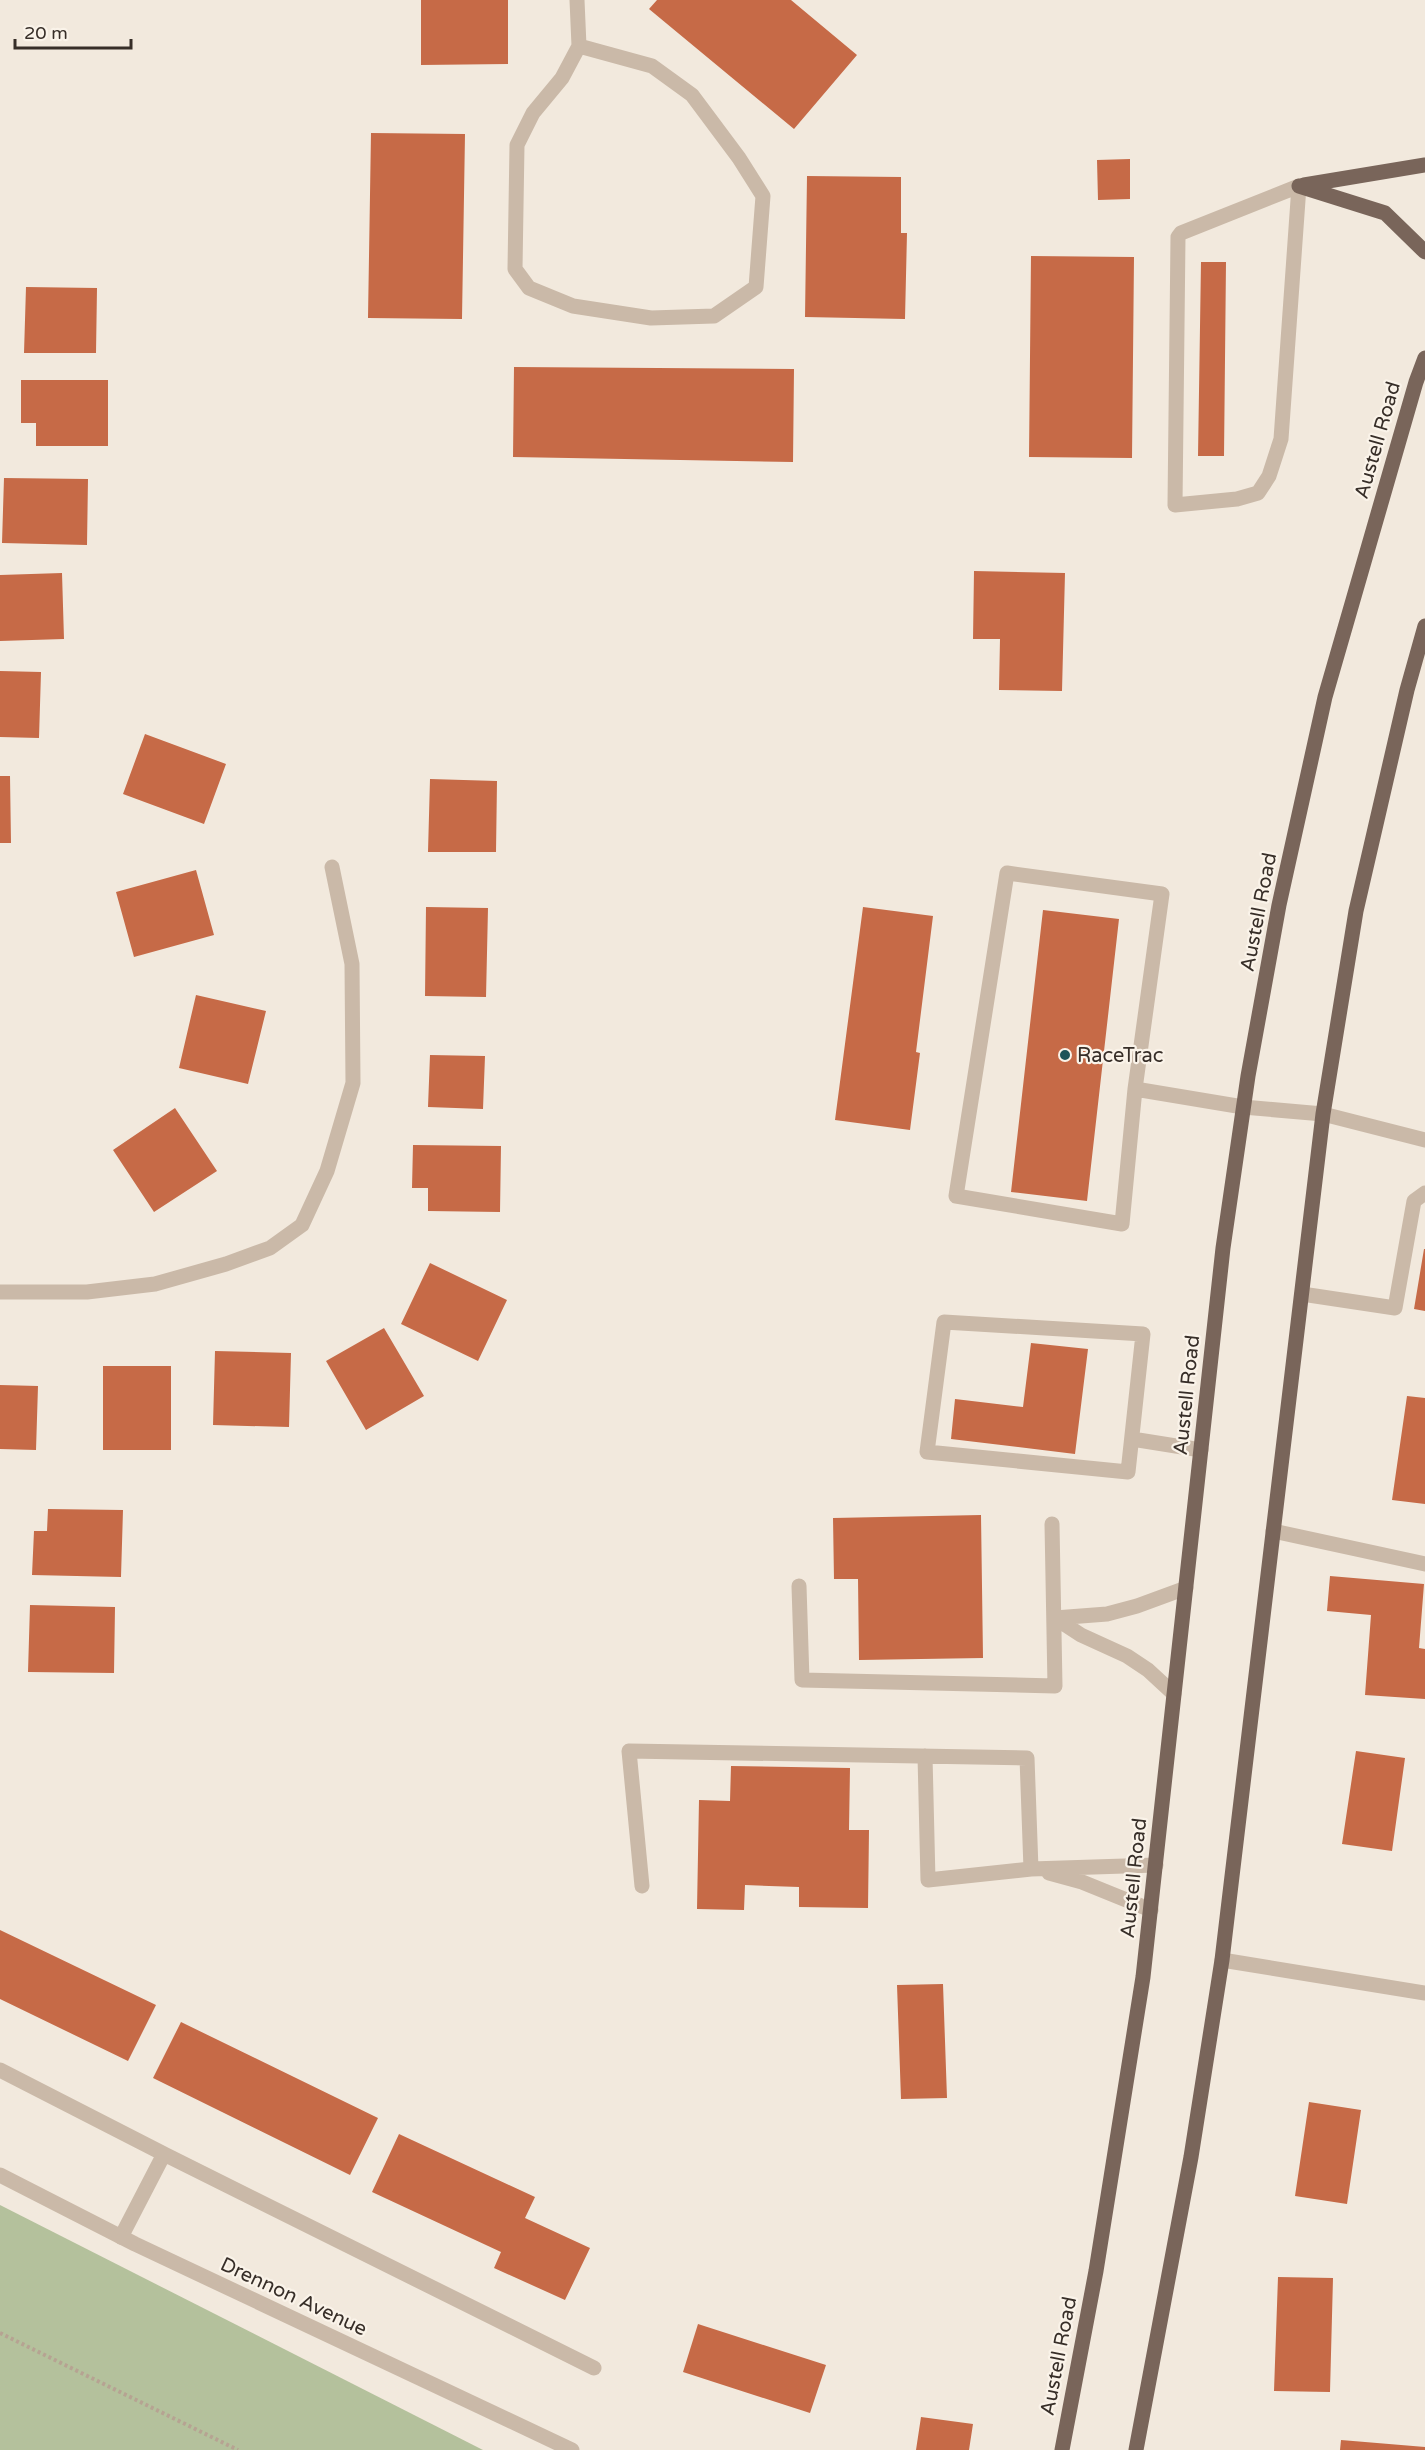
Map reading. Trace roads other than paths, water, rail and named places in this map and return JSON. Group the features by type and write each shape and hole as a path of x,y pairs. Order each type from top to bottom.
{"main road":[{"path":"1299,186 1425,165"},
{"path":"1299,186 1385,213 1425,252"},
{"name":"Austell Road","path":"1062,2450 1100,2247 1143,1977 1223,1248 1243,1107 1279,905 1325,696 1416,381 1425,358"},
{"path":"1136,2450 1191,2157 1222,1960 1323,1114 1356,911 1407,690 1425,626"}],"street":[{"path":"577,0 579,46 562,78 533,113 518,145 515,269 529,288 573,306 651,318 714,316 756,286 763,196 739,158 692,95 652,66 579,46"},
{"path":"1299,186 1281,439 1269,476 1258,493 1237,499 1175,505 1178,237 1181,233 1299,186"},
{"path":"0,1292 87,1292 154,1284 226,1264 270,1248 302,1225 327,1171 353,1083 352,964 332,867"},
{"path":"1007,873 1162,894 1135,1089 1122,1224 956,1196 1007,873"},
{"path":"1135,1089 1243,1107 1323,1114 1425,1140"},
{"path":"1302,1294 1395,1308 1414,1202 1425,1193"},
{"path":"944,1322 1143,1334 1132,1439 1128,1472 927,1452 944,1322"},
{"path":"1132,1439 1201,1450"},
{"path":"799,1586 802,1680 1055,1686 1052,1524"},
{"path":"1273,1531 1425,1564"},
{"path":"1055,1618 1107,1614 1186,1588"},
{"path":"1055,1618 1081,1635 1127,1656 1148,1670 1174,1694"},
{"path":"642,1886 629,1751 1027,1758 1031,1869"},
{"path":"925,1756 928,1880 1031,1869 1156,1865"},
{"path":"1031,1869 1082,1882 1151,1910"},
{"path":"1222,1960 1425,1993"},
{"path":"0,2070 594,2368"},
{"path":"121,2237 164,2154"},
{"name":"Drennon Avenue","path":"0,2175 121,2237 572,2450"}],"place":[{"name":"RaceTrac","path":"1065,1055"}]}
